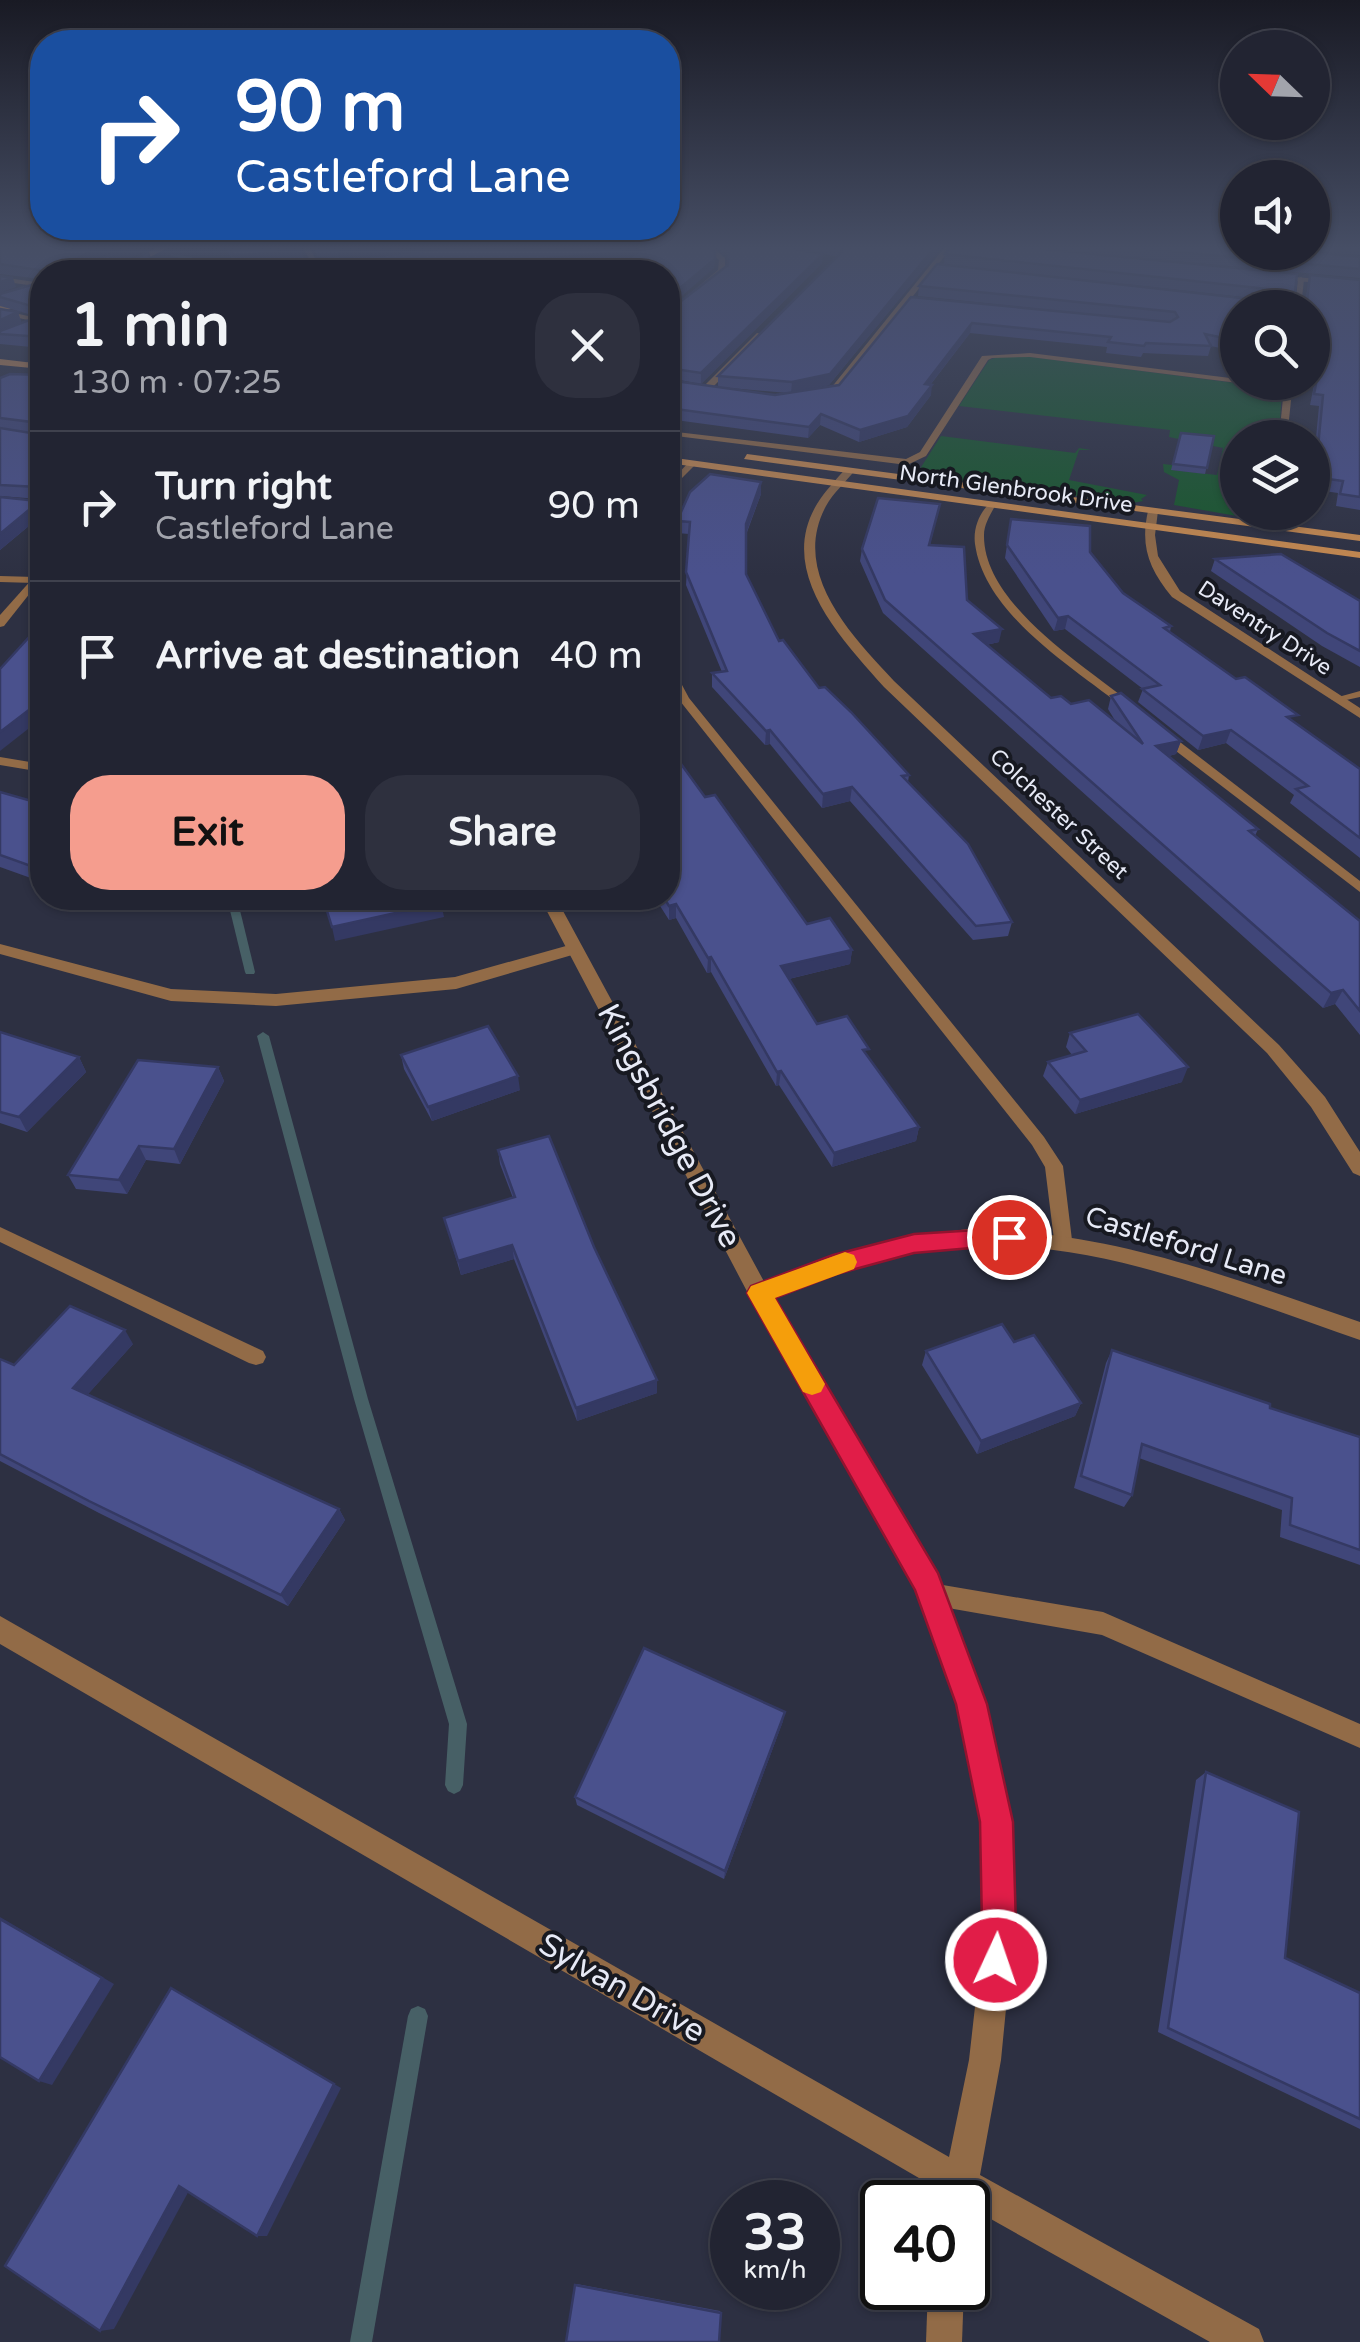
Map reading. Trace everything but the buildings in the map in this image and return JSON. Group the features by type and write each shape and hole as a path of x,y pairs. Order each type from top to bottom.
{"main road":[{"path":"0,362 30,366"},
{"path":"680,448 724,454"},
{"name":"North Glenbrook Drive","path":"743,456 990,506 1360,555"},
{"name":"North Glenbrook Drive","path":"680,462 1220,520"},
{"name":"North Glenbrook Drive","path":"1297,530 1360,538"}],"street":[{"path":"799,399 824,396 834,390 860,357"},
{"path":"686,387 723,391"},
{"name":"Colchester Street","path":"844,477 820,506 810,563 819,593 852,643 888,684 1273,1049 1318,1102 1360,1168"},
{"name":"Daventry Drive","path":"1153,511 1147,542 1157,572 1176,594 1360,714"},
{"path":"0,623 30,587"},
{"name":"Kingsbridge Drive","path":"554,910 760,1293 931,1594 972,1704 996,1822 997,1946 986,2060 962,2180"},
{"path":"0,949 171,996 276,1000 456,983 573,950"},
{"name":"Castleford Lane","path":"760,1293 833,1265 914,1244 1009,1237 1063,1240 1166,1267 1360,1331"},
{"name":"Sylvan Drive","path":"0,1630 937,2180"},
{"name":"Sylvan Drive","path":"990,2209 1246,2342"},
{"path":"944,2342 945,2310"}],"lane":[{"path":"706,389 738,357"},
{"path":"680,434 907,462 924,454 987,357"},
{"path":"1041,357 1220,379"},
{"path":"26,365 30,363"},
{"path":"680,476 692,463"},
{"path":"990,506 979,534 984,565 1002,596 1029,626 1191,759 1360,888"},
{"path":"0,579 30,577"},
{"path":"680,692 1038,1141 1054,1166 1063,1240"},
{"path":"1337,698 1360,694"},
{"path":"0,761 30,766"},
{"path":"0,1234 256,1357"},
{"path":"931,1594 1103,1624 1360,1736"}],"green space":[{"path":"997,357 1033,357 1220,381 1220,400 1281,400 1280,420 1220,420 1220,447 1169,437 1170,430 959,406 989,360"},
{"path":"941,436 1075,453 1079,448 1091,450 1079,450 1069,480 1147,495 1143,501 1132,503 916,475"},
{"path":"1220,462 1220,513 1174,505 1179,480 1164,472 1163,464 1172,465 1172,470 1217,475"}],"waterway":[{"path":"235,910 250,972"},
{"path":"263,1036 361,1399 458,1724 454,1785"},
{"path":"361,2342 418,2016"}],"slow traffic":[{"path":"812,1384 760,1293 845,1262"}],"route":[{"path":"996,1960 996,1822 972,1704 927,1583 760,1293 833,1265 914,1244 1009,1237"}]}
